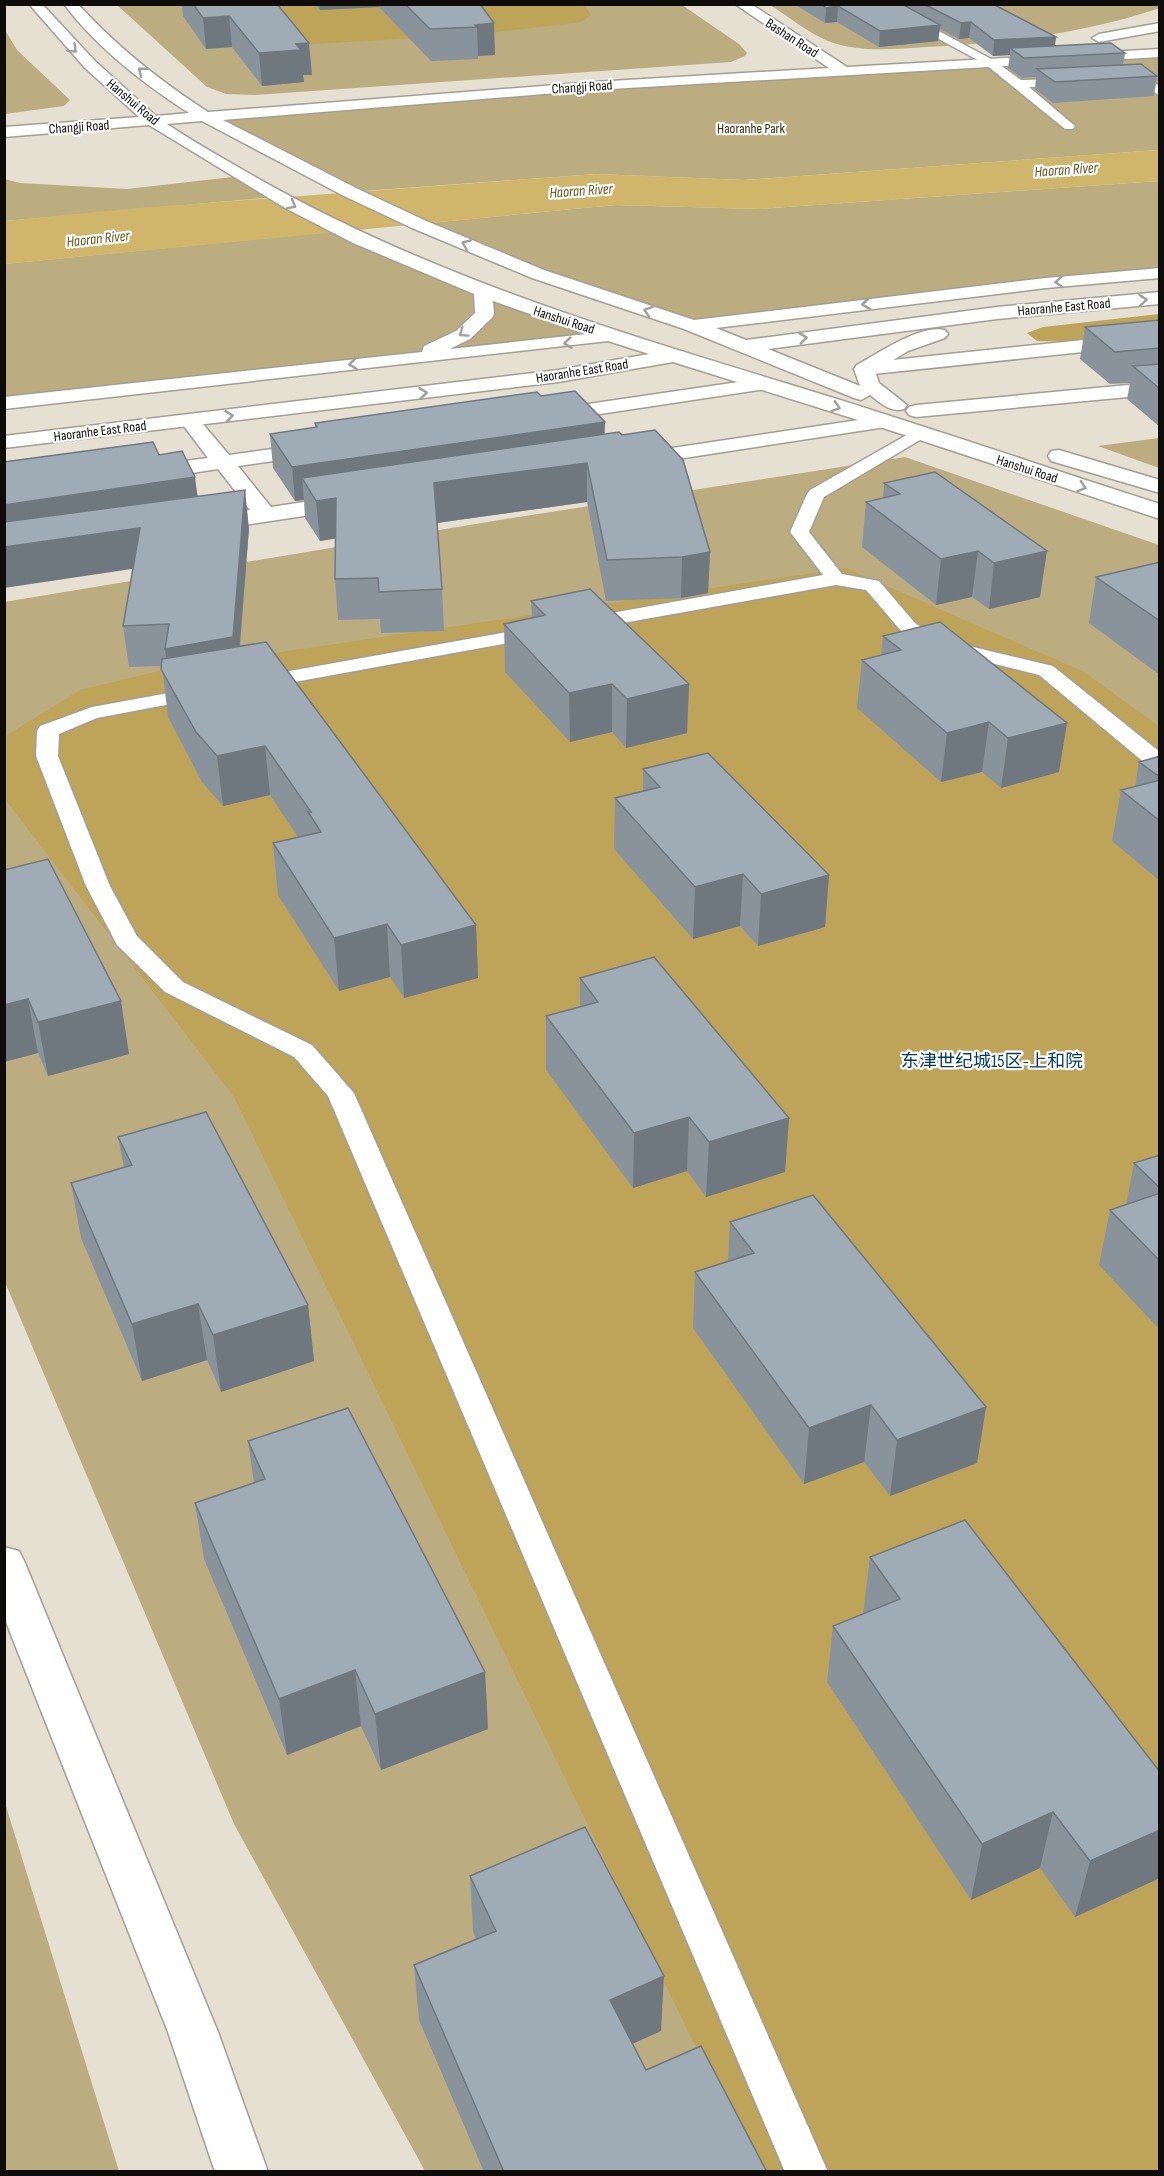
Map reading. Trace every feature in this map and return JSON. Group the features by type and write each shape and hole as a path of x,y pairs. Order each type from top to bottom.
{"main road":[{"name":"Hanshui Road","path":"35,4 114,97 241,176 339,231 483,292 558,320 616,336 673,356 765,384 970,427"},
{"name":"Hanshui Road","path":"70,4 103,40 161,86 197,103 206,117 418,224 520,267 691,325 861,393 900,413 919,434 1160,512"},
{"name":"Bashan Road","path":"741,4 838,67"},
{"path":"1010,54 1160,27"},
{"name":"Changji Road","path":"984,59 1010,54 1160,46"},
{"name":"Changji Road","path":"4,132 73,127 148,117 197,103 269,101 984,59 1160,52"},
{"name":"Changji Road","path":"4,123 38,120 206,117 295,108 838,67"},
{"path":"222,99 269,101"},
{"path":"253,141 250,129 295,108"},
{"path":"38,120 92,109"},
{"path":"73,127 123,129 158,134 189,143"},
{"name":"Haoranhe East Road","path":"4,403 616,336 1046,283 1160,273"},
{"path":"417,357 463,335 485,314 483,292"},
{"name":"Haoranhe East Road","path":"4,442 558,376 673,356 997,313 1160,298"},
{"path":"864,369 901,347 997,313"},
{"path":"864,369 1160,338"},
{"path":"864,369 870,386 900,413"},
{"path":"529,418 765,384"},
{"path":"608,464 900,413 1160,388"},
{"path":"190,421 266,515"},
{"path":"131,475 341,445"},
{"name":"Hanshui Road","path":"1044,451 1160,487"},
{"path":"183,527 372,499"},
{"path":"4,1563 193,2032 242,2172"}],"lane":[{"path":"879,4 984,59 1068,126"},
{"path":"1160,77 1134,78 1160,92"},
{"path":"1018,84 1084,81"},
{"path":"836,579 799,532 816,494 919,434"},
{"path":"807,2172 340,1093 303,1051 174,987 126,940 98,886 47,756 48,731 92,713 836,579 872,585 909,628 940,645 1046,670 1160,764"}],"green space":[{"path":"1159,4 1160,8 1132,17 1074,30 1016,39 902,49 852,47 828,41 770,5"},
{"path":"117,5 682,5 739,44 747,53 731,62 255,95 226,94 207,87"},
{"path":"5,30 17,50 70,100 64,106 5,114"},
{"name":"Haoranhe Park","path":"1159,53 1159,150 744,180 596,174 350,192 206,117 288,108"},
{"path":"241,176 277,197 5,221 4,179 20,183 127,189"},
{"path":"1159,181 1159,273 691,325 418,224 615,205 759,209"},
{"path":"339,231 616,336 5,403 4,264"},
{"path":"1159,438 1159,468 1098,446"},
{"path":"905,457 1159,545 1159,2171 425,2171 234,1824 5,1282 4,602 512,518"},
{"path":"5,1803 119,2171 5,2171"}],"shaded area":[{"path":"584,4 591,15 582,22 472,35 314,44 296,43 238,5"},
{"path":"1159,314 1159,332 1078,342 1037,341 1027,333 1043,327"},
{"path":"846,568 1084,672 1159,726 1159,2171 756,2171 234,1097 7,802 7,735 80,690 167,669"}],"water":[{"name":"Haoran River","path":"1159,150 1159,181 759,209 615,205 5,264 4,221 139,208 596,174 744,180"}],"building":[{"path":"193,4 277,4 309,43 296,44 301,50 259,53 229,16 203,18"},
{"path":"405,4 480,4 494,23 475,25 477,27 430,29"},
{"path":"821,4 902,4 940,25 880,31 838,6 826,8"},
{"path":"924,4 993,4 1056,37 994,40 971,22 961,23"},
{"path":"1111,43 1125,53 1024,58 1010,48"},
{"path":"1141,64 1157,76 1055,82 1037,69"},
{"path":"1160,320 1160,348 1115,352 1085,327"},
{"path":"1160,364 1160,389 1133,366"},
{"path":"575,391 605,422 292,467 270,434 317,427 315,423 537,392 541,396"},
{"path":"655,430 683,460 710,552 682,557 607,560 587,463 434,483 442,589 379,592 378,578 335,579 336,498 316,501 302,478 619,432 622,435"},
{"path":"153,442 159,455 182,451 195,477 4,505 4,462"},
{"path":"935,472 1047,551 994,563 978,551 941,559 866,502 900,494 884,483"},
{"path":"245,490 233,637 165,649 169,624 123,626 140,528 4,547 4,522"},
{"path":"1160,562 1160,621 1096,577"},
{"path":"590,589 689,684 627,699 612,684 569,693 504,624 545,615 531,601"},
{"path":"940,622 1067,723 1008,738 989,722 947,733 862,660 901,650 883,636"},
{"path":"266,642 476,925 401,945 387,924 334,938 273,843 321,832 308,812 311,812 265,746 217,756 196,732 161,669 162,659"},
{"path":"708,753 829,875 761,894 743,874 695,887 615,798 660,787 643,769"},
{"path":"1160,756 1160,777 1139,762"},
{"path":"1160,780 1160,821 1121,790"},
{"path":"48,859 121,1001 38,1022 28,999 4,1005 4,870"},
{"path":"654,957 789,1118 709,1142 689,1117 634,1133 546,1016 598,1002 580,978"},
{"path":"206,1112 308,1305 213,1335 198,1304 132,1324 71,1183 132,1165 118,1137"},
{"path":"1160,1155 1160,1188 1134,1163"},
{"path":"1160,1193 1160,1261 1110,1210"},
{"path":"813,1195 986,1407 897,1440 871,1405 809,1428 695,1272 754,1253 730,1222"},
{"path":"348,1408 485,1672 375,1714 355,1670 279,1699 195,1503 265,1479 248,1441"},
{"path":"965,1520 1160,1772 1160,1830 1090,1861 1053,1812 982,1844 833,1626 900,1599 870,1557"},
{"path":"585,1827 664,1976 610,2000 646,2070 701,2046 767,2172 504,2172 414,1965 496,1931 470,1876"}],"district":[{"name":"东津世纪城15区-上和院","path":"992,1061"}]}
